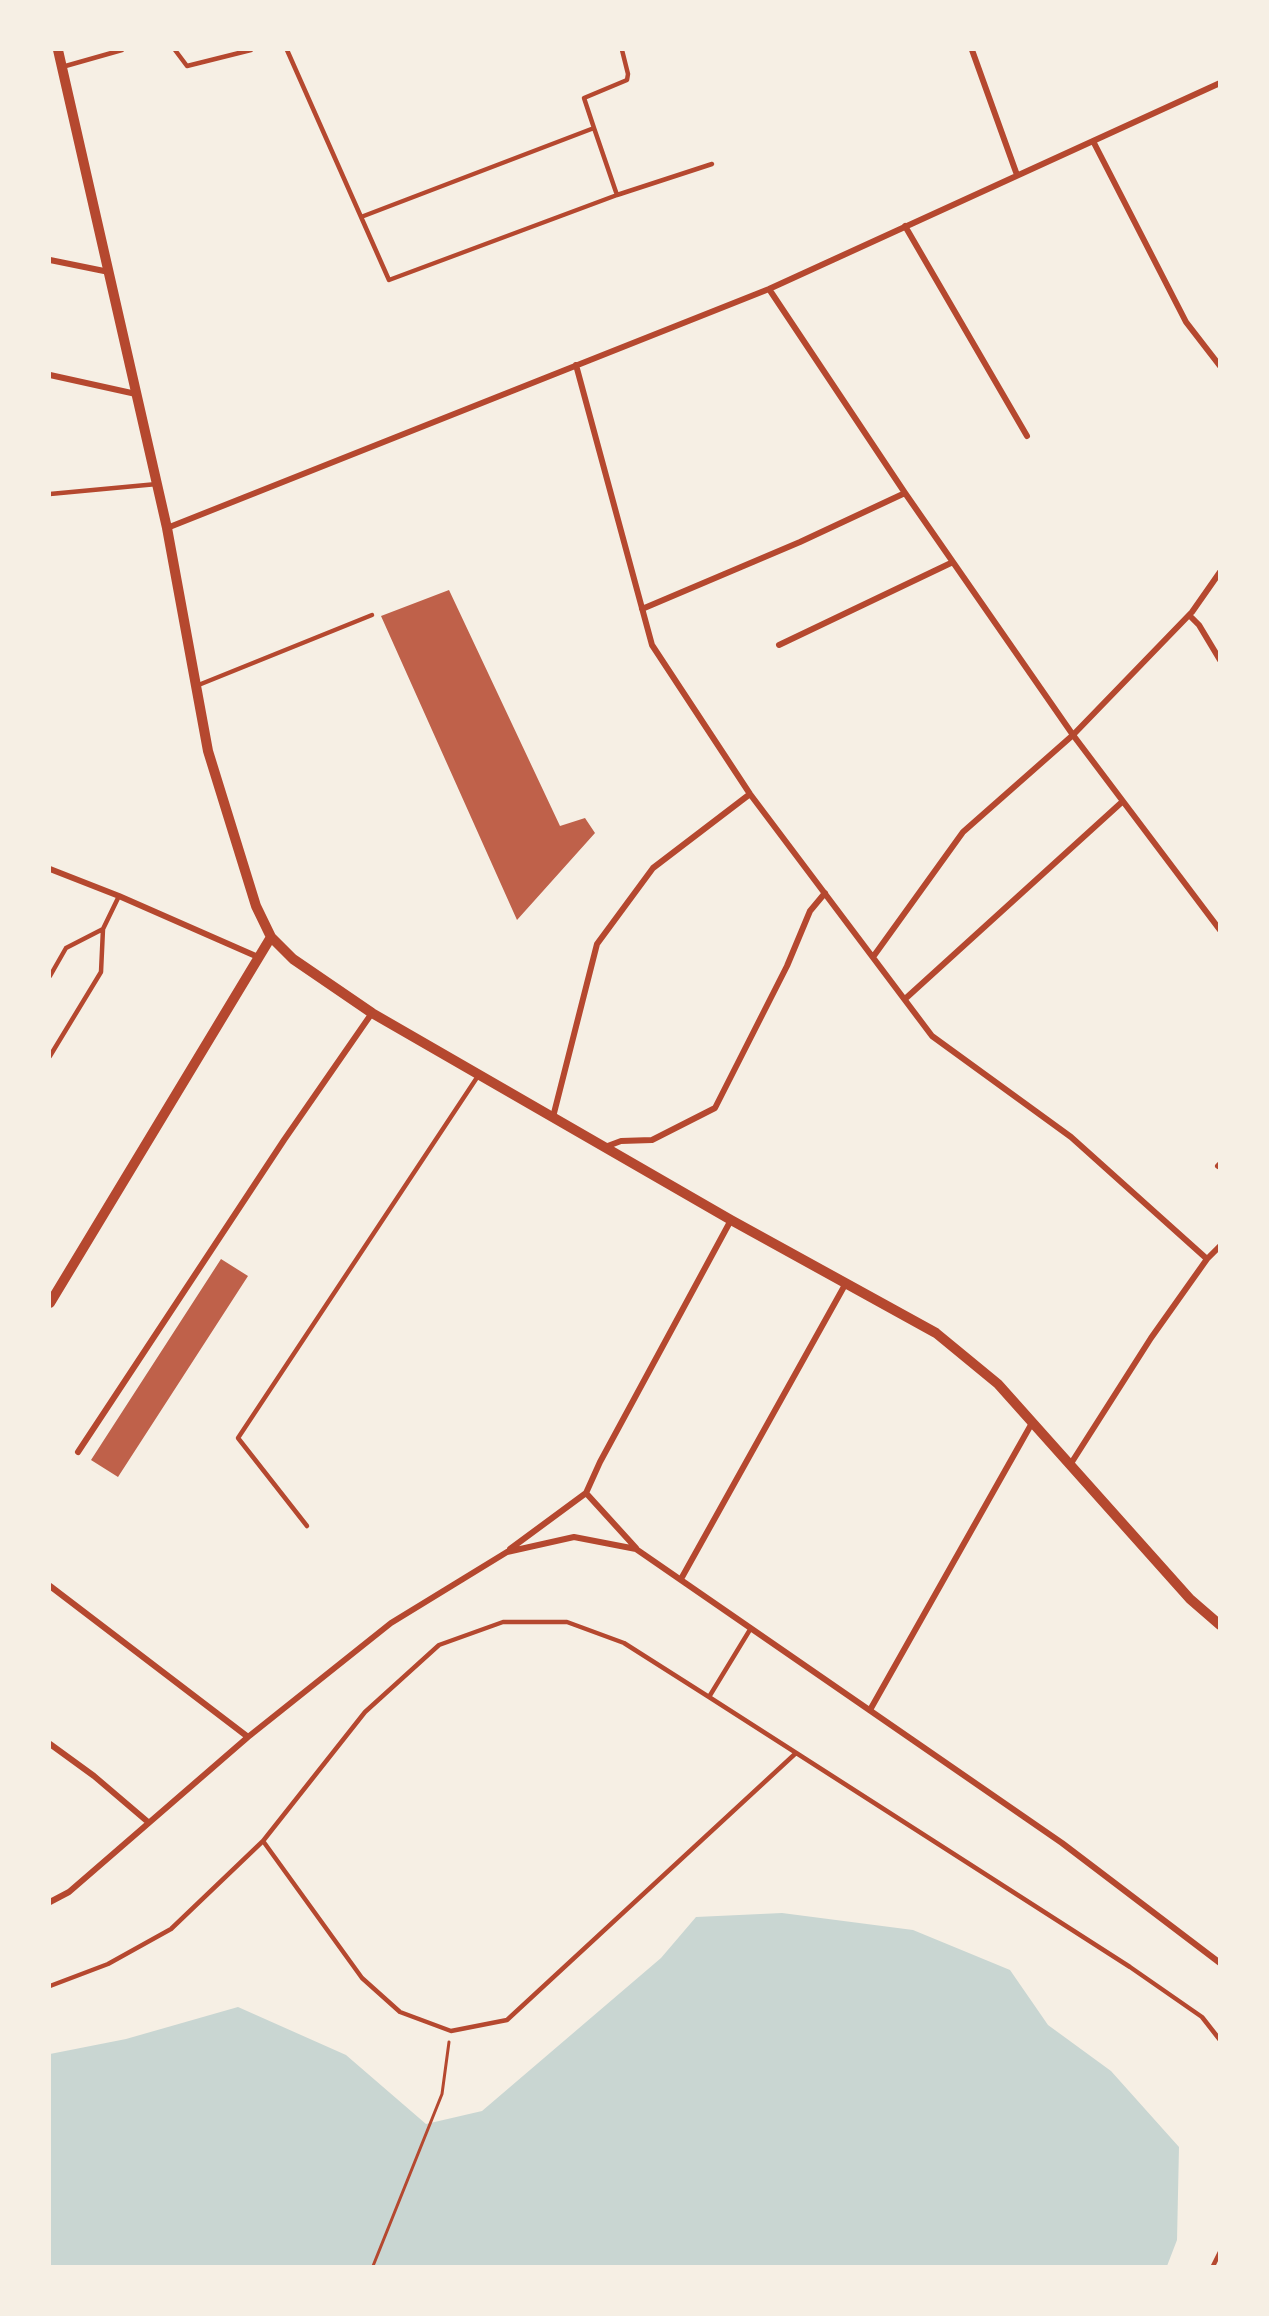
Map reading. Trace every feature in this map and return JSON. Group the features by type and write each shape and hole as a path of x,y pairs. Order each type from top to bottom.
{"street":[{"path":"58,50 157,484 208,751 256,906 271,937 293,958 372,1013 731,1220 936,1333 998,1384 1191,1599 1220,1625"},
{"path":"972,50 1017,176"},
{"path":"166,528 769,289 1220,83"},
{"path":"1093,141 1186,322 1220,366"},
{"path":"906,226 1028,436"},
{"path":"50,260 109,272"},
{"path":"769,289 905,493 1073,735 1220,930"},
{"path":"576,365 652,645 750,794 933,1036 1071,1137 1206,1259"},
{"path":"50,375 136,394"},
{"path":"642,609 800,542 905,493"},
{"path":"779,645 953,562"},
{"path":"873,957 963,832 1073,735 1189,615 1220,572"},
{"path":"1189,615 1220,660"},
{"path":"553,1117 597,944 653,868 750,794"},
{"path":"906,999 1122,802"},
{"path":"50,869 119,896 258,957"},
{"path":"605,1147 621,1141 652,1140 715,1108 787,966 810,911 825,893"},
{"path":"50,1303 271,937"},
{"path":"78,1452 284,1140 372,1013"},
{"path":"50,1902 69,1892 248,1737 391,1623 507,1552 586,1493 600,1462 731,1220"},
{"path":"1070,1465 1151,1338 1206,1259 1220,1246"},
{"path":"681,1580 846,1283"},
{"path":"870,1710 1032,1423"},
{"path":"586,1493 636,1549 1062,1843 1220,1963"},
{"path":"507,1552 574,1538 636,1549"},
{"path":"50,1586 248,1737"},
{"path":"50,1744 94,1776 148,1822"}],"lane":[{"path":"62,67 122,50"},
{"path":"175,50 187,66 251,50"},
{"path":"287,50 387,278 394,279 617,195 712,164"},
{"path":"617,195 584,98 627,80 628,74 622,50"},
{"path":"361,217 594,128"},
{"path":"50,494 157,484"},
{"path":"196,686 372,615"},
{"path":"50,1056 101,972 103,929 119,896"},
{"path":"50,976 66,948 103,929"},
{"path":"307,1526 238,1438 478,1075"},
{"path":"50,1986 108,1964 171,1929 263,1841 365,1712 439,1645 503,1622 567,1622 624,1643 709,1697 1130,1967 1202,2017 1220,2040"},
{"path":"709,1697 751,1628"},
{"path":"263,1841 362,1978 400,2012 451,2031 507,2020 796,1753"},
{"path":"1213,2266 1220,2252"}],"path":[{"path":"373,2266 442,2094 451,2031"}],"shaded area":[{"path":"782,1913 913,1930 1010,1970 1048,2025 1111,2071 1179,2147 1177,2240 1167,2266 50,2266 50,2054 126,2039 238,2007 346,2055 426,2124 482,2111 661,1958 696,1917"}],"building":[{"path":"449,590 560,826 585,818 595,833 517,920 381,616"},
{"path":"221,1259 248,1276 118,1477 91,1460"}]}
